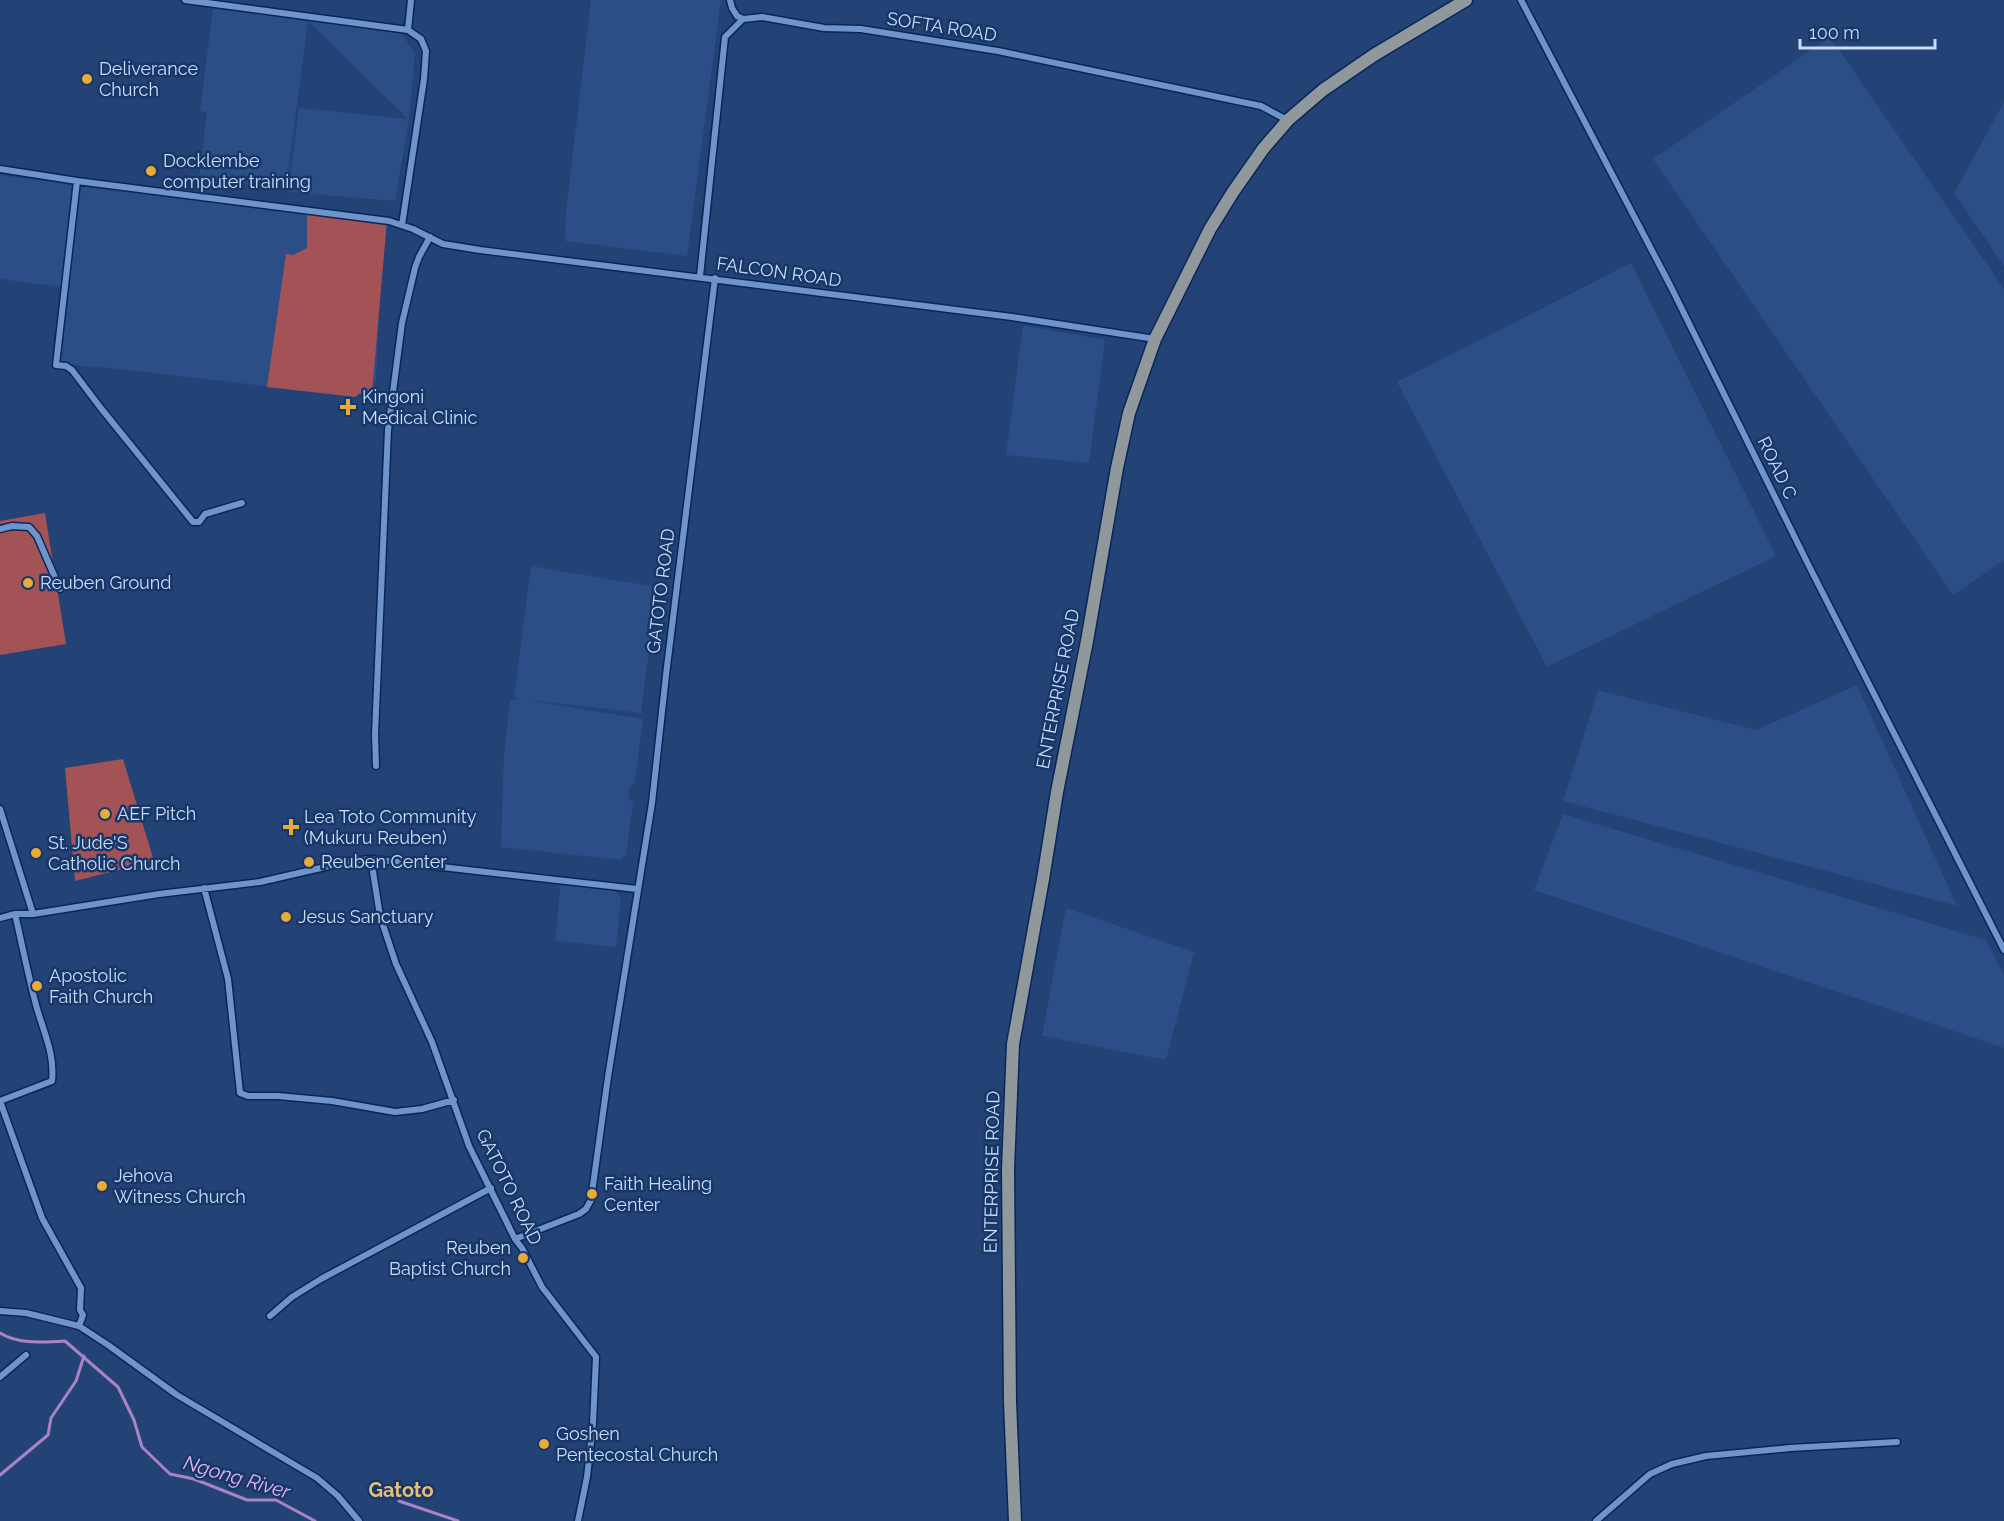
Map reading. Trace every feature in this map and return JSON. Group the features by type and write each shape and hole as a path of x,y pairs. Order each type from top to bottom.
{"main road":[{"name":"ENTERPRISE ROAD","path":"1015,1521 1010,1402 1008,1169 1013,1044 1057,792 1129,414 1155,339 1210,229 1263,149 1288,120 1323,90 1374,55 1466,0"}],"street":[{"path":"185,0 408,30 424,43 425,68 402,225"},
{"path":"408,30 411,0"},
{"path":"730,0 736,16 743,19"},
{"name":"ROAD C","path":"1521,0 1665,277 2004,950"},
{"name":"SOFTA ROAD","path":"743,19 762,17 824,27 861,29 998,51 1262,106 1288,120"},
{"path":"700,276 725,37 743,19"},
{"name":"FALCON ROAD","path":"0,170 77,182 389,221 443,244 480,250 1012,316 1155,339"},
{"path":"77,182 56,365 66,366 72,370 106,416 193,522 199,522 205,514 242,503"},
{"path":"376,766 375,734 388,430 402,324 418,257 430,237"},
{"name":"GATOTO ROAD","path":"515,1239 579,1214 586,1209 591,1200 608,1077 652,803 716,278"},
{"path":"0,529 12,526 29,527 37,536 60,589"},
{"path":"0,809 33,914"},
{"path":"0,918 15,914 33,914 204,888 260,882 351,861 371,859 637,889"},
{"name":"GATOTO ROAD","path":"371,859 380,916 409,992 432,1042 469,1146 492,1188 515,1239 543,1287 596,1357 594,1416 578,1521"},
{"path":"204,888 228,979 240,1093 248,1096 332,1101 395,1112 422,1110 454,1100"},
{"path":"15,914 35,1004 50,1046 53,1074 52,1081 0,1101 42,1218 81,1288 83,1315 79,1326"},
{"path":"270,1316 292,1297 321,1280 492,1188"},
{"path":"0,1311 26,1313 79,1326 177,1395 317,1478 338,1496 359,1521"},
{"path":"0,1377 26,1355"},
{"path":"1596,1521 1650,1474 1672,1464 1706,1456 1790,1448 1898,1442"}],"shaded area":[{"path":"591,0 721,0 687,256 565,241 566,211"},
{"path":"213,8 401,33 415,53 409,119 395,201 288,192 299,108 408,119 308,21 286,189 199,177 207,112 200,111"},
{"path":"1830,37 2004,289 2004,560 1953,595 1653,159"},
{"path":"2004,102 2004,266 1954,193"},
{"path":"0,175 75,185 62,287 0,279"},
{"path":"76,185 383,224 376,383 356,397 55,362"},
{"path":"307,215 387,220 372,393 358,394 356,397 267,387 286,254 293,255 307,248"},
{"path":"1631,263 1776,556 1547,667 1397,382"},
{"path":"1023,325 1105,340 1089,463 1006,455"},
{"name":"Reuben Ground","path":"45,513 66,644 0,655 0,521"},
{"path":"531,566 657,587 641,713 527,700 643,719 635,782 630,787 628,797 633,803 626,855 620,860 501,847 504,753 510,700 520,699 514,698"},
{"path":"1857,685 1957,906 1563,801 1598,690 1756,730"},
{"name":"AEF Pitch","path":"123,759 154,861 75,881 65,768"},
{"path":"1563,814 1986,940 2004,975 2004,1048 1534,890"},
{"path":"561,880 613,887 621,898 616,947 555,941"},
{"path":"1066,908 1194,952 1166,1060 1042,1036"}],"waterway":[{"name":"Ngong River","path":"0,1333 24,1341 65,1341 118,1387 134,1420 142,1447 170,1474 194,1479 247,1500 276,1500 315,1521"},
{"path":"0,1475 48,1435 51,1418 76,1381 84,1356"},
{"path":"399,1501 458,1521"}],"place":[{"name":"Deliverance Church","path":"87,79"},
{"name":"Docklembe computer training","path":"151,171"},
{"name":"Kingoni Medical Clinic","path":"348,407"},
{"name":"Reuben Ground","path":"28,583"},
{"name":"AEF Pitch","path":"105,814"},
{"name":"Lea Toto Community (Mukuru Reuben)","path":"291,827"},
{"name":"St. Jude'S Catholic Church","path":"36,853"},
{"name":"Reuben Center","path":"309,862"},
{"name":"Jesus Sanctuary","path":"286,917"},
{"name":"Apostolic Faith Church","path":"37,986"},
{"name":"Jehova Witness Church","path":"102,1186"},
{"name":"Faith Healing Center","path":"592,1194"},
{"name":"Reuben Baptist Church","path":"523,1258"},
{"name":"Goshen Pentecostal Church","path":"544,1444"}],"district":[{"name":"Gatoto","path":"401,1490"}]}
